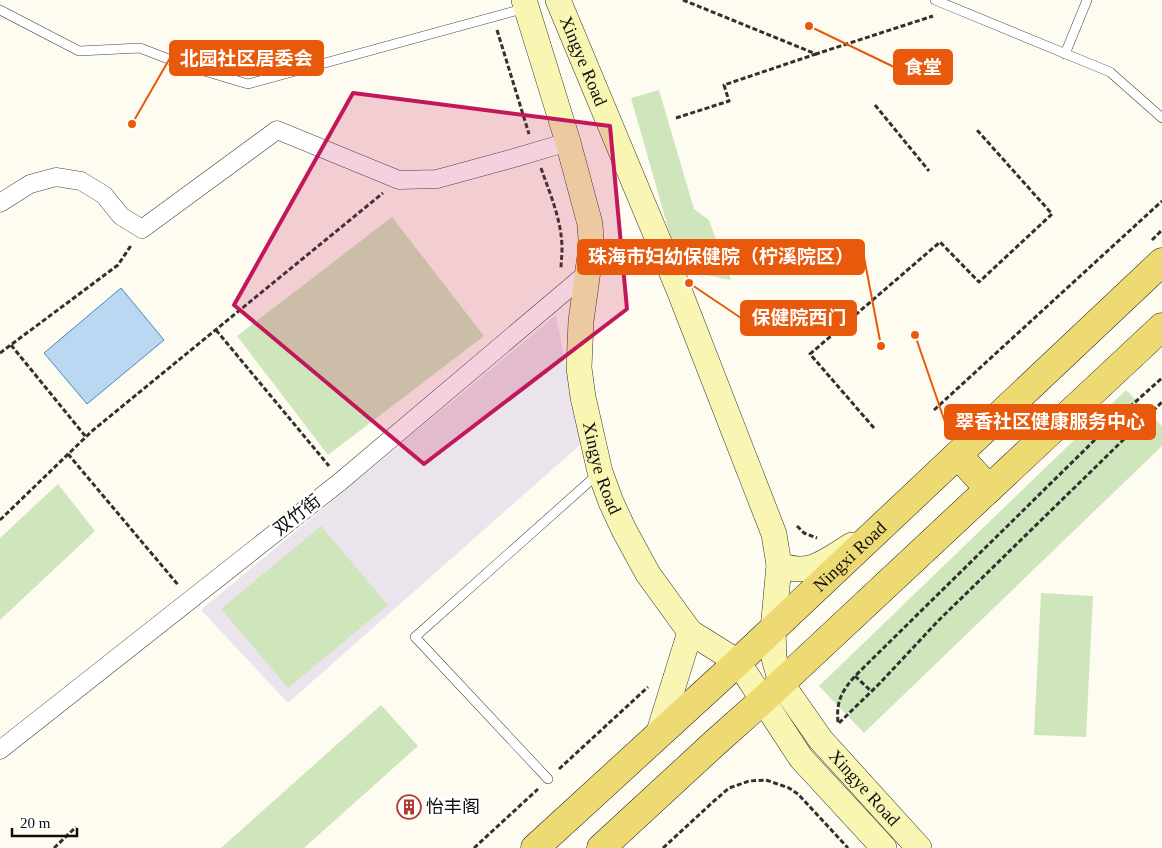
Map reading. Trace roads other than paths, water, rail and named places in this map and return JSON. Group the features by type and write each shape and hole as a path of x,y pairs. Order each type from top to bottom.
{"main road":[{"name":"Xingye Road","path":"558,0 689,313 774,534 779,565 773,630 772,692 801,758 884,848"},
{"name":"Xingye Road","path":"525,4 568,142 590,224 591,240 581,321 579,368 583,397 600,472 615,509 648,574 690,632 738,662 772,692 821,740 920,848"},
{"name":"Ningxi Road","path":"539,846 773,630 1162,262"},
{"path":"601,848 772,692 1162,327"},
{"path":"958,455 989,489"},
{"path":"779,565 789,569 800,570 812,568 822,564 882,527"},
{"path":"658,735 690,632"}],"street":[{"path":"0,204 30,184 56,177 81,180 104,195 121,216 142,228 277,130 399,180 437,179 568,142"},
{"name":"双竹街","path":"0,750 341,481 587,272"}],"lane":[{"path":"935,0 958,4 1065,54 1110,72 1162,118"},
{"path":"1065,54 1087,0"},
{"path":"0,10 79,51 140,48 184,65 248,84 525,4"},
{"path":"548,779 415,638 600,472"}],"water":[{"path":"121,288 164,340 87,404 44,353"}],"place":[{"name":"食堂","path":"809,26"},
{"name":"北园社区居委会","path":"132,124"},
{"name":"保健院西门","path":"689,283"},
{"name":"翠香社区健康服务中心","path":"915,335"},
{"name":"珠海市妇幼保健院（柠溪院区）","path":"881,346"},
{"name":"怡丰阁","path":"409,807"}]}
